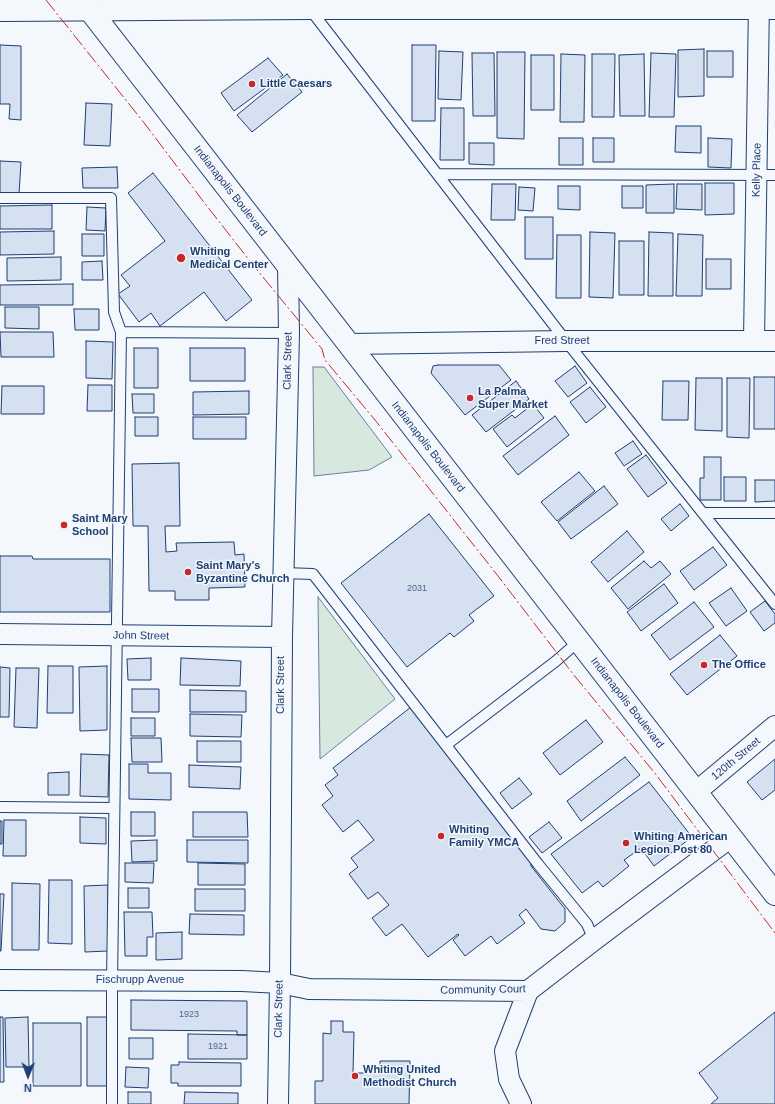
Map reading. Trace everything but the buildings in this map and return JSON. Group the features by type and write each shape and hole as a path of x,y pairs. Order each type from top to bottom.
{"main road":[{"path":"0,10 85,4 228,4 308,8 365,4 765,5"},
{"name":"Indianapolis Boulevard","path":"85,4 775,894"}],"street":[{"name":"Kelly Place","path":"754,341 766,175 765,5"},
{"name":"Clark Street","path":"278,1104 282,637 289,333 288,266"},
{"name":"Fred Street","path":"348,344 566,341 775,341"},
{"name":"John Street","path":"0,634 282,637"},
{"name":"120th Street","path":"696,792 775,726"},
{"name":"Community Court","path":"280,983 309,989 528,991 731,837"},
{"name":"Fischrupp Avenue","path":"0,980 242,981 280,983"},
{"path":"521,1104 509,1080 505,1051 528,991"}],"lane":[{"path":"308,8 566,341 775,604"},
{"path":"438,174 766,175"},
{"path":"0,198 112,198 114,312 121,332 116,635 112,1104"},
{"path":"121,332 289,333"},
{"path":"703,513 775,513"},
{"path":"283,573 313,574 538,864 587,924 594,940"},
{"path":"446,745 579,642"},
{"path":"0,807 114,808"}],"shaded area":[{"path":"313,367 324,367 392,457 369,470 314,476"},
{"path":"318,597 395,699 320,759"}],"power":[{"path":"46,0 145,124 253,265 322,349 325,360 375,420 573,674 654,772 775,933"}],"place":[{"name":"Little Caesars","path":"252,84"},
{"name":"Whiting Medical Center","path":"181,258"},
{"name":"La Palma Super Market","path":"470,398"},
{"name":"Saint Mary School","path":"64,525"},
{"name":"Saint Mary's Byzantine Church","path":"188,572"},
{"name":"The Office","path":"704,665"},
{"name":"Whiting Family YMCA","path":"441,836"},
{"name":"Whiting American Legion Post 80","path":"626,843"},
{"name":"Whiting United Methodist Church","path":"355,1076"}]}
